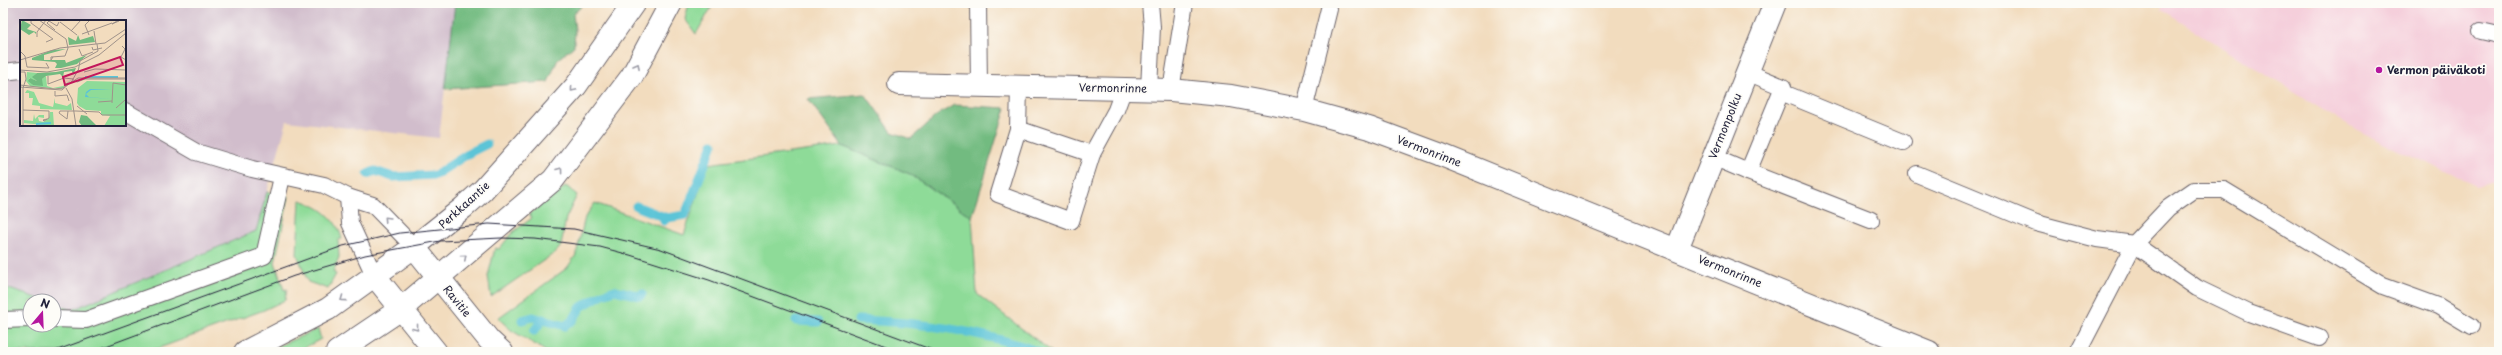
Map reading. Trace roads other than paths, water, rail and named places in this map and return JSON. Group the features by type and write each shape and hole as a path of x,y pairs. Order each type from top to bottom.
{"street":[{"name":"Perkkaantie","path":"245,352 328,309 414,247 483,190 576,86 634,3"},
{"path":"337,352 401,309 440,278 553,180 632,76 671,3"},
{"name":"Vermonpolku","path":"1677,249 1775,3"},
{"name":"Vermonrinne","path":"899,84 1171,90 1232,96 1304,110 1400,139 1677,249 1893,345 1929,352"},
{"name":"Ravitie","path":"414,247 489,340 502,352"},
{"path":"374,276 436,352"}],"lane":[{"path":"978,3 979,86"},
{"path":"1149,89 1152,27 1150,3"},
{"path":"1171,90 1185,3"},
{"path":"1304,110 1330,9"},
{"path":"2481,31 2499,35"},
{"path":"3,72 20,70"},
{"path":"1747,72 1783,87 1748,172"},
{"path":"1019,87 1018,129 998,194 1071,221 1092,154 1116,110 1124,88"},
{"path":"1781,92 1903,142"},
{"path":"126,112 196,152 282,177 324,185 348,197 373,205 414,247"},
{"path":"1018,129 1092,154"},
{"path":"1713,157 1870,220"},
{"path":"1917,174 2036,223 2097,239 2134,244 2197,288 2249,313 2319,338"},
{"path":"62,319 86,320 264,256 282,177"},
{"path":"2078,352 2134,244 2168,208 2194,190 2224,190 2382,286 2438,306 2471,326"},
{"path":"348,197 350,223 374,276"},
{"path":"3,320 22,319"}],"waterway":[{"path":"368,174 375,171 393,177 435,175 471,152 487,144"},
{"path":"664,221 667,218 685,215 713,144"},
{"path":"636,206 667,218"},
{"path":"522,320 533,317 565,326 573,320 581,307 603,294 615,290 640,296 642,294"},
{"path":"534,331 543,319"},
{"path":"858,320 927,325 973,333 995,338 1039,352"},
{"path":"796,321 818,322"}],"tram line":[{"path":"52,352 343,246 400,233 489,224 574,229 661,249 938,352"},
{"path":"90,352 294,276 365,255 440,241 501,238 535,239 600,247 630,255 709,280 902,352"}],"place":[{"name":"Vermon päiväkoti","path":"2379,70"}]}
